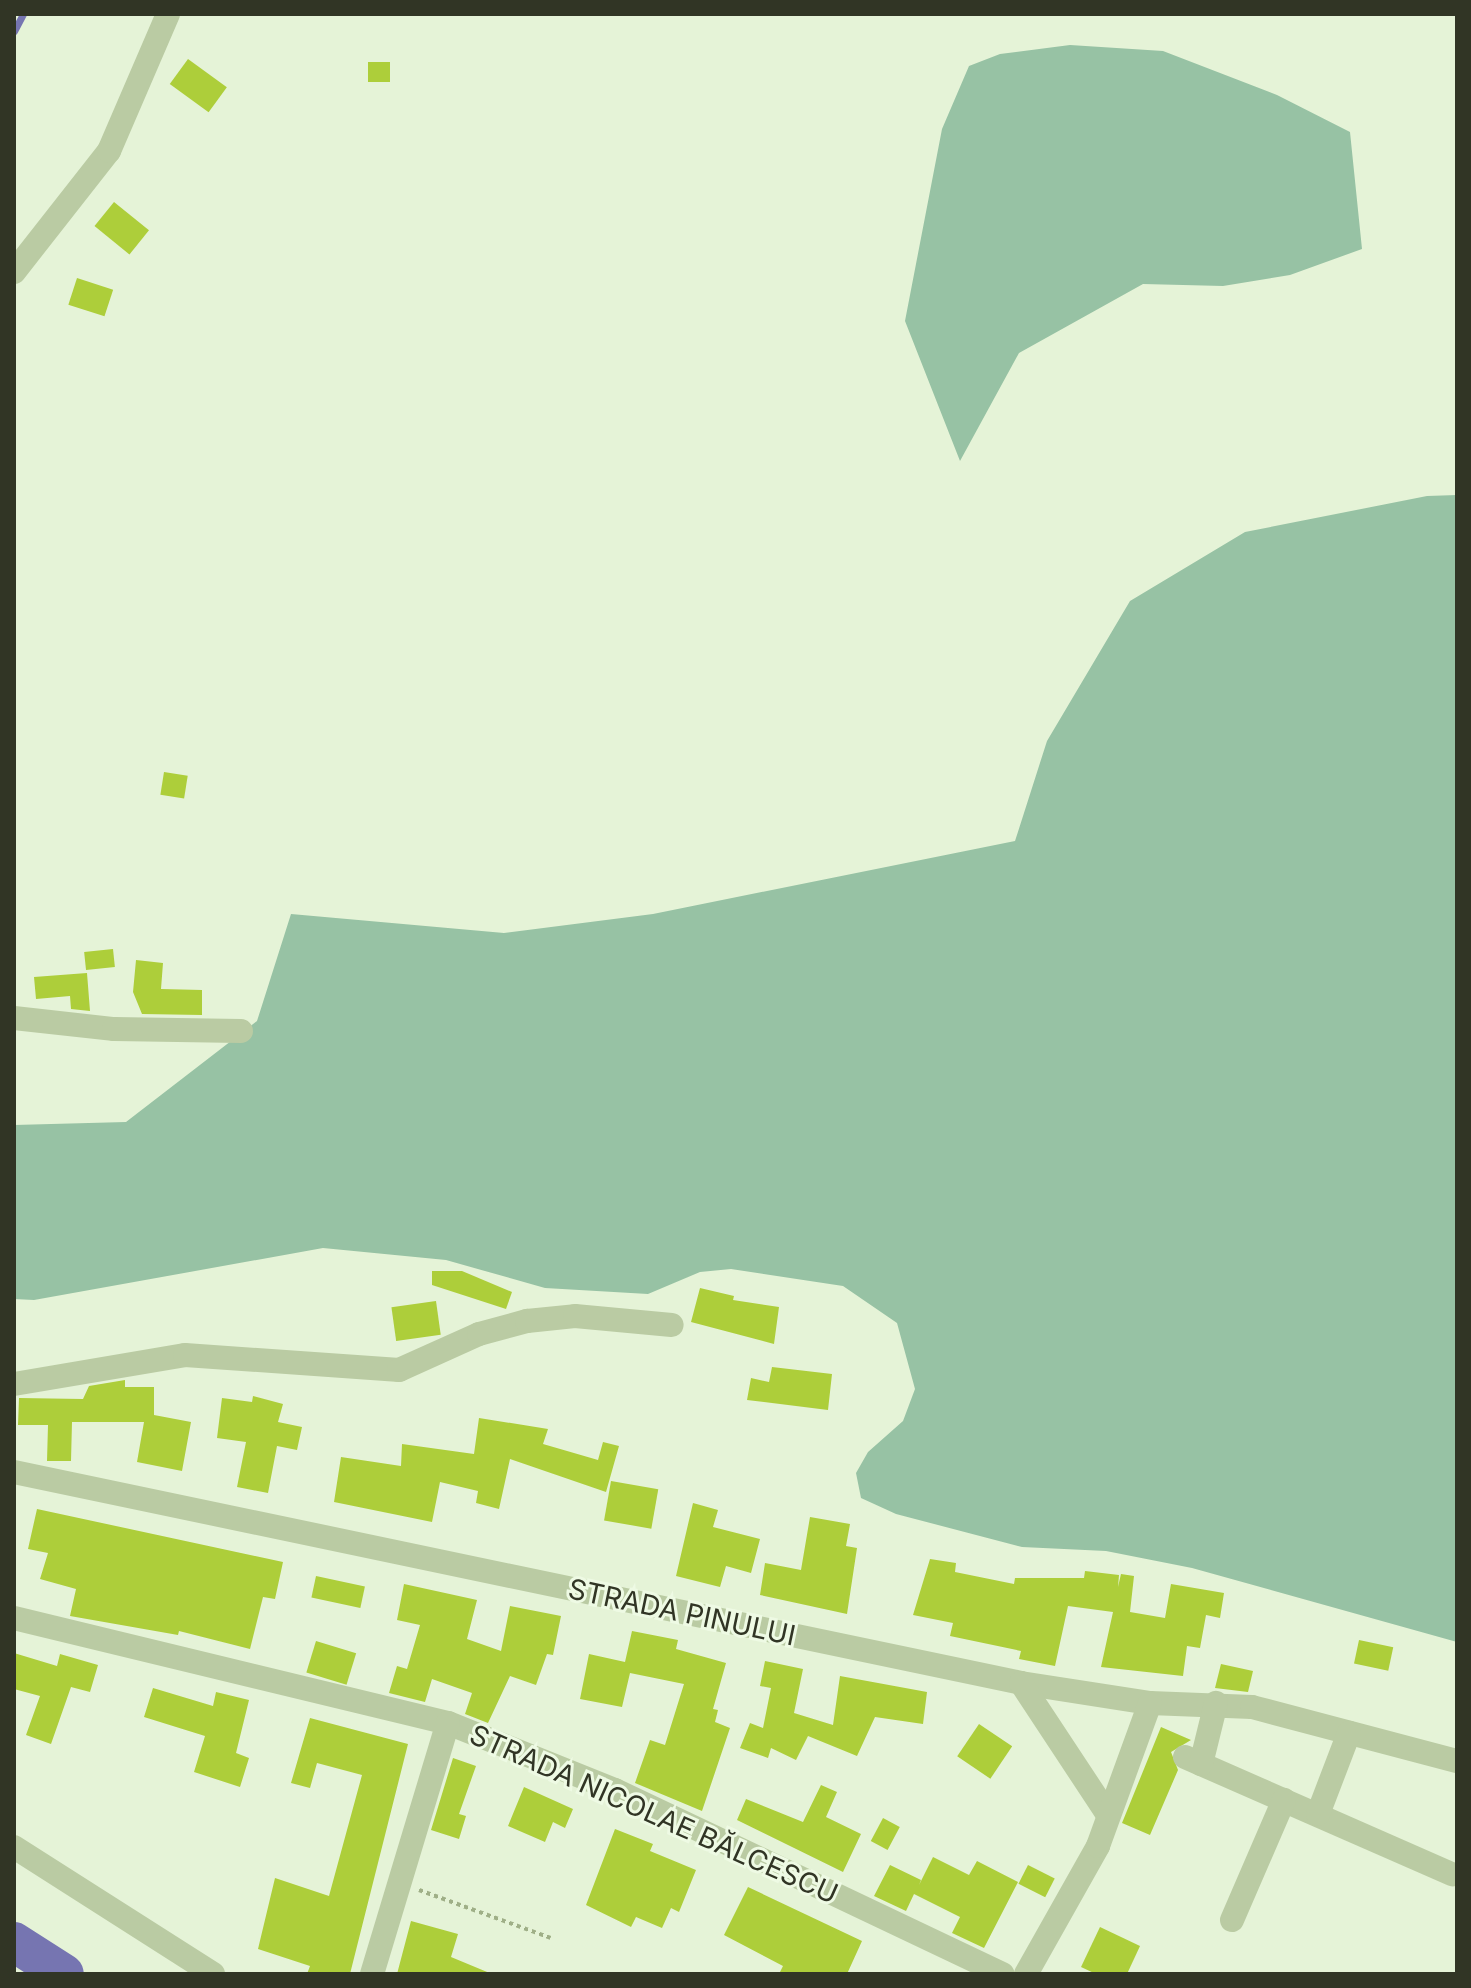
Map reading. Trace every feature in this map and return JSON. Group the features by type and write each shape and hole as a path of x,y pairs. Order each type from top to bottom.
{"street":[{"path":"14,272 109,151 168,14"},
{"path":"14,1018 114,1029 241,1031"},
{"path":"14,1384 185,1355 399,1370 479,1334 527,1321 575,1316 672,1325"},
{"name":"STRADA PINULUI","path":"14,1472 1021,1683 1150,1703 1216,1703 1276,1712 1457,1761"},
{"name":"STRADA NICOLAE BĂLCESCU","path":"14,1618 448,1723 615,1790 1003,1974"},
{"path":"1021,1683 1108,1815"},
{"path":"1026,1974 1084,1874 1150,1703"},
{"path":"1216,1703 1193,1760 1452,1874"},
{"path":"372,1974 448,1723"},
{"path":"1318,1814 1349,1733"},
{"path":"1232,1920 1284,1800"},
{"path":"14,1847 213,1974"}],"path":[{"path":"399,1881 551,1938"}],"green space":[{"path":"1070,45 1163,51 1277,95 1350,132 1362,249 1290,275 1223,286 1143,284 1019,353 960,461 905,321 942,129 969,66 1000,54"},
{"path":"1457,495 1457,1642 1192,1568 1106,1551 1022,1547 896,1514 861,1498 856,1473 868,1452 903,1421 915,1389 897,1323 843,1286 731,1269 700,1272 648,1294 545,1288 446,1260 323,1248 34,1300 14,1299 14,1125 126,1122 257,1021 291,914 504,933 653,914 1015,841 1047,741 1130,601 1245,532 1427,496"}],"building":[{"path":"188,59 227,87 209,112 170,84"},
{"path":"368,62 390,62 390,82 368,82"},
{"path":"114,202 149,230 129,254 94,226"},
{"path":"77,278 113,290 104,316 68,305"},
{"path":"164,772 188,776 184,798 160,795"},
{"path":"113,949 115,967 86,970 84,952"},
{"path":"136,960 163,963 161,989 202,990 202,1015 142,1014 133,992"},
{"path":"87,973 90,1011 71,1009 70,996 36,999 34,977"},
{"path":"432,1271 462,1271 512,1292 506,1309 432,1285"},
{"path":"700,1288 734,1296 733,1300 779,1307 774,1344 691,1322"},
{"path":"436,1301 441,1335 396,1341 391,1307"},
{"path":"772,1367 832,1374 828,1410 747,1400 751,1378 769,1382"},
{"path":"125,1380 125,1387 154,1387 154,1415 191,1422 182,1471 137,1462 144,1422 72,1422 71,1461 47,1461 48,1425 18,1425 19,1398 83,1399 89,1386"},
{"path":"253,1396 283,1404 278,1422 302,1427 297,1450 277,1446 268,1493 237,1487 246,1442 217,1438 222,1398 252,1402"},
{"path":"479,1418 548,1429 543,1444 598,1460 603,1442 619,1446 606,1492 510,1459 499,1509 476,1503 478,1491 440,1482 432,1522 334,1502 341,1457 401,1466 402,1444 474,1454"},
{"path":"611,1481 658,1489 651,1529 604,1520"},
{"path":"693,1503 718,1510 713,1527 760,1539 751,1573 726,1566 720,1587 676,1576"},
{"path":"37,1509 283,1562 275,1599 263,1597 250,1649 179,1631 178,1635 70,1616 76,1589 40,1579 48,1553 28,1549"},
{"path":"810,1517 850,1524 846,1546 857,1548 847,1614 760,1595 765,1563 801,1570"},
{"path":"930,1559 956,1563 955,1572 1014,1584 1015,1578 1084,1578 1085,1571 1119,1575 1118,1587 1121,1574 1134,1576 1130,1612 1165,1618 1171,1584 1224,1593 1220,1618 1206,1615 1200,1648 1187,1646 1183,1676 1101,1667 1113,1612 1068,1606 1055,1666 1019,1659 1021,1651 950,1636 953,1623 913,1615"},
{"path":"316,1576 365,1586 360,1608 311,1598"},
{"path":"404,1584 477,1600 467,1639 501,1651 510,1606 561,1616 553,1655 547,1654 536,1685 510,1676 488,1723 465,1714 472,1693 432,1679 425,1702 389,1693 397,1666 407,1669 420,1625 397,1620"},
{"path":"632,1631 678,1640 676,1649 726,1663 713,1709 718,1710 715,1722 730,1728 702,1811 635,1783 650,1740 665,1745 684,1684 630,1673 622,1707 580,1699 589,1654 625,1662"},
{"path":"1359,1640 1393,1647 1388,1671 1354,1663"},
{"path":"316,1641 356,1653 347,1685 306,1673"},
{"path":"14,1653 57,1666 60,1654 98,1665 90,1692 71,1687 51,1744 26,1735 40,1696 14,1689"},
{"path":"765,1661 803,1669 794,1713 833,1725 840,1676 927,1692 923,1724 875,1717 857,1756 808,1736 796,1760 771,1748 768,1758 740,1748 750,1723 763,1728 771,1688 760,1686"},
{"path":"1221,1664 1253,1671 1248,1692 1215,1688"},
{"path":"153,1688 213,1706 216,1692 249,1700 236,1753 249,1758 240,1787 194,1772 205,1736 144,1717"},
{"path":"310,1718 408,1744 350,1974 307,1974 310,1966 258,1949 275,1878 329,1896 362,1775 317,1763 310,1788 291,1783"},
{"path":"979,1724 1012,1746 990,1779 957,1756"},
{"path":"1161,1727 1191,1740 1171,1752 1178,1770 1150,1835 1122,1823"},
{"path":"453,1758 476,1766 459,1814 466,1816 459,1839 431,1830"},
{"path":"821,1785 837,1792 826,1817 861,1834 843,1872 737,1820 746,1799 803,1822"},
{"path":"524,1787 573,1809 565,1828 553,1822 545,1842 508,1826"},
{"path":"883,1818 900,1827 888,1850 871,1841"},
{"path":"615,1829 653,1844 650,1851 696,1870 679,1912 671,1908 662,1928 636,1917 631,1927 586,1905"},
{"path":"933,1857 969,1875 977,1861 1018,1882 984,1948 952,1933 960,1917 914,1894 906,1911 874,1896 890,1865 921,1880 919,1885"},
{"path":"1028,1865 1055,1879 1045,1897 1018,1884"},
{"path":"748,1887 862,1941 847,1974 779,1974 783,1966 724,1935"},
{"path":"411,1921 458,1934 451,1957 492,1974 397,1974"},
{"path":"1100,1927 1140,1946 1127,1974 1096,1974 1081,1967"}],"waterway":[{"path":"14,31 23,14"},
{"path":"14,1942 64,1974"}]}
